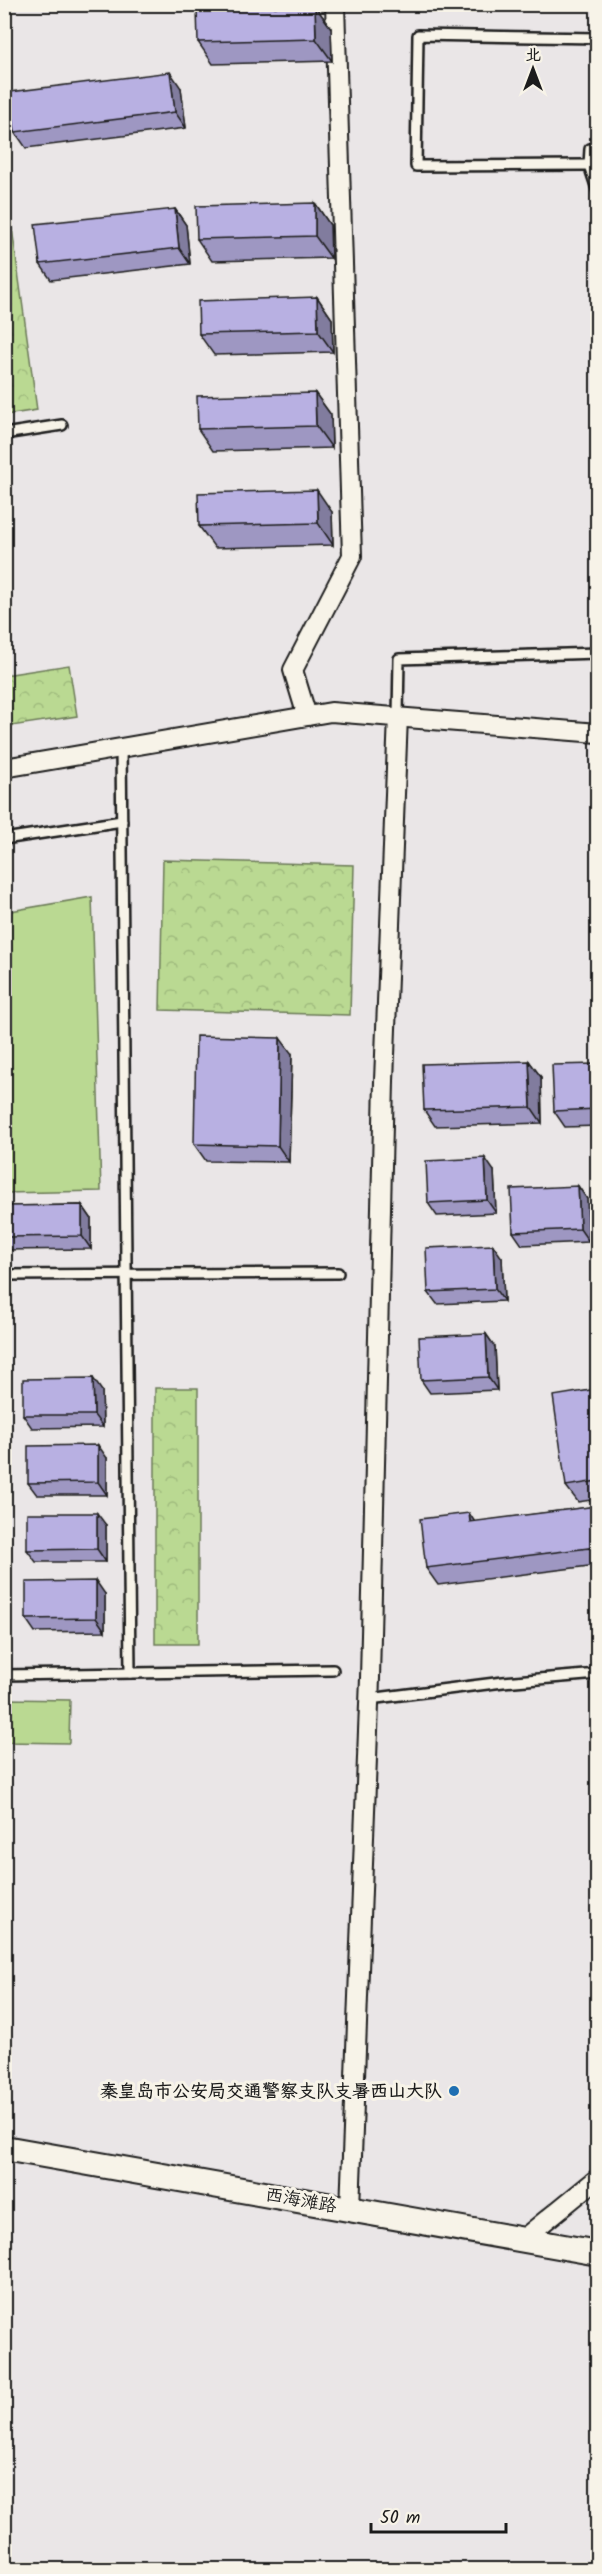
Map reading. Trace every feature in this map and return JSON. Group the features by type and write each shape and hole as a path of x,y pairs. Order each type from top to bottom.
{"main road":[{"name":"西海滩路","path":"4,2148 597,2253"}],"street":[{"path":"307,716 293,670 352,556 335,4"},
{"path":"4,768 121,746 331,712 597,733"},
{"path":"350,2209 369,1699 384,1081 398,716"},
{"path":"523,2239 597,2178"}],"lane":[{"path":"589,165 416,166 418,35 597,38"},
{"path":"597,149 590,149 589,165 597,192"},
{"path":"4,434 62,425"},
{"path":"398,716 399,659 597,653"},
{"path":"121,746 130,1673"},
{"path":"4,839 122,821"},
{"path":"4,1275 338,1273"},
{"path":"4,1675 333,1670"},
{"path":"369,1699 503,1682 597,1674"}],"green space":[{"path":"5,206 9,206 37,410 5,415"},
{"path":"69,665 77,716 5,727 5,675"},
{"path":"163,860 354,865 350,1015 160,1010"},
{"path":"92,897 101,1191 5,1193 5,912"},
{"path":"155,1388 198,1388 198,1644 155,1644"},
{"path":"5,1699 70,1700 69,1743 5,1742"}],"building":[{"path":"315,6 316,39 198,42 197,9"},
{"path":"170,72 175,112 15,132 10,92"},
{"path":"315,203 315,236 197,239 196,206"},
{"path":"175,209 179,248 40,264 35,224"},
{"path":"317,297 318,331 199,334 198,301"},
{"path":"315,393 316,426 198,429 197,396"},
{"path":"317,490 318,523 199,526 198,493"},
{"path":"196,1036 280,1038 278,1146 194,1144"},
{"path":"529,1061 531,1107 424,1110 422,1064"},
{"path":"597,1064 597,1109 554,1111 552,1065"},
{"path":"485,1158 487,1200 428,1203 426,1161"},
{"path":"597,1160 597,1203 596,1203 594,1161"},
{"path":"578,1186 580,1229 513,1232 511,1189"},
{"path":"82,1205 82,1236 4,1237 4,1206"},
{"path":"493,1245 495,1289 428,1292 426,1248"},
{"path":"486,1334 488,1377 421,1380 419,1337"},
{"path":"93,1378 94,1415 23,1415 23,1379"},
{"path":"597,1389 597,1481 566,1486 553,1396"},
{"path":"98,1445 98,1482 28,1483 28,1446"},
{"path":"597,1506 597,1547 426,1568 420,1519 469,1513 470,1522"},
{"path":"27,1513 97,1513 97,1549 27,1550"},
{"path":"96,1581 96,1618 26,1619 26,1582"}],"place":[{"name":"秦皇岛市公安局交通警察支队支暑西山大队","path":"454,2091"}]}
